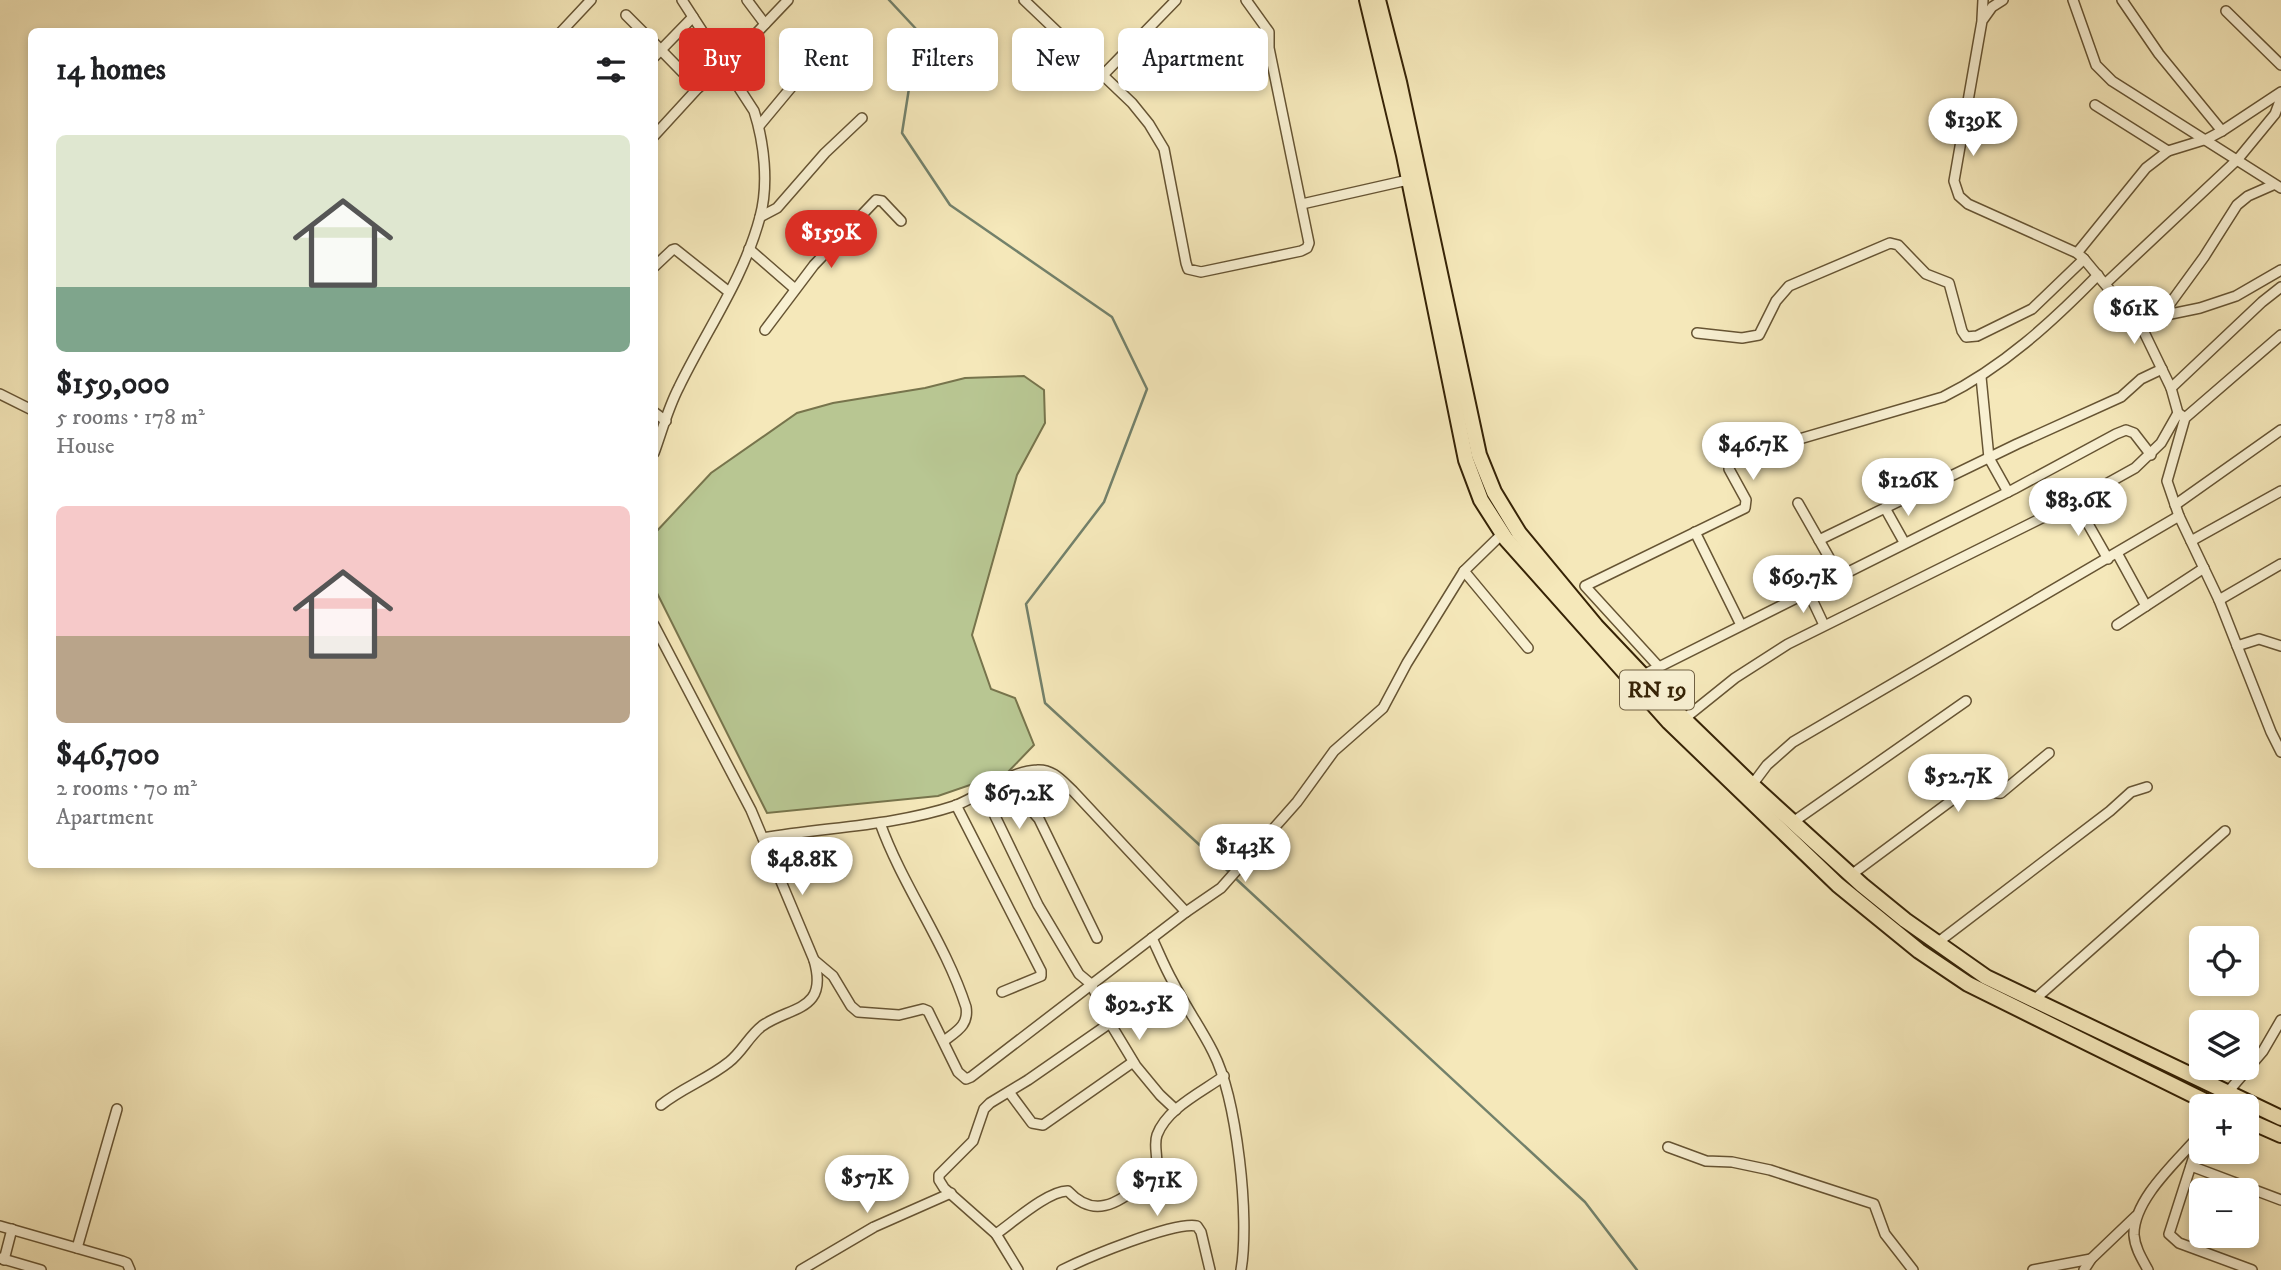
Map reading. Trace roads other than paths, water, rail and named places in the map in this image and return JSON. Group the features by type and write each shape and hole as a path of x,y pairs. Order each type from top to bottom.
{"main road":[{"name":"RN 19","path":"1367,0 1413,180 1472,458 1474,485 1491,518 1643,675 1682,723 1853,878 1986,977 2228,1094"},
{"name":"RN 19","path":"1378,0 1399,82 1413,180"},
{"name":"RN 19","path":"1472,458 1505,511 1509,536 1682,723 1838,885 1919,951 1968,984 2191,1094"},
{"path":"1491,518 1505,511"},
{"path":"1838,885 1842,876 1853,878 1861,892 1854,898"},
{"path":"2219,1094 2224,1091"},
{"name":"RN 19","path":"2259,1110 2281,1118"},
{"path":"2259,1126 2281,1135"}],"street":[{"path":"565,28 591,0"},
{"path":"682,0 701,28"},
{"path":"747,0 765,24"},
{"path":"761,28 788,0"},
{"path":"1024,0 1053,28"},
{"path":"1104,74 1176,0"},
{"path":"1104,76 1132,103 1164,149 1188,269 1201,272 1307,248 1309,236 1269,48 1269,32 1246,0"},
{"path":"1983,0 1982,21 1954,181 1956,189 1968,204 2080,256 2106,283 2143,330 2181,415 2167,481 2179,516 2219,600 2281,752"},
{"path":"1982,21 1992,7 2003,0"},
{"path":"2073,0 2096,65 2112,81 2277,186"},
{"path":"2122,0 2159,54 2222,131"},
{"path":"2225,11 2281,65"},
{"path":"626,15 639,28"},
{"path":"658,49 693,17"},
{"path":"658,51 679,70"},
{"path":"658,132 695,91"},
{"path":"658,416 678,388 729,292 761,217 764,174 759,126 754,111 742,91"},
{"path":"759,126 788,91"},
{"path":"1696,333 1742,338 1759,335 1776,301 1789,286 1890,243 1898,245 1926,274 1949,284 1962,331 1966,337 1977,336 2032,309 2080,256 2146,167 2168,151 2207,139 2222,131 2281,92"},
{"path":"2106,283 2238,159 2268,124 2281,98"},
{"path":"2095,105 2168,151"},
{"path":"761,217 777,208 825,153 862,118"},
{"path":"1302,204 1413,180"},
{"path":"2143,330 2161,316 2204,257 2237,205 2248,196 2277,186"},
{"path":"765,330 814,265 876,200 882,201 901,221"},
{"path":"658,263 671,250 676,249 729,292"},
{"path":"749,249 795,289"},
{"path":"2161,316 2200,308 2236,296 2281,270"},
{"path":"1658,666 1585,586 1745,509 1746,500 1729,469 1731,459 1943,397 1981,377 2059,314 2098,275"},
{"path":"2171,388 2281,287"},
{"path":"1682,723 1759,661 1824,625 2075,501 2135,468 2151,455 2181,415 2281,335"},
{"path":"1819,540 2121,397 2141,379 2162,369"},
{"path":"1981,377 1990,457 2008,492"},
{"path":"0,394 28,408"},
{"path":"2175,505 2281,429"},
{"path":"1643,675 2126,430 2133,433 2151,455"},
{"path":"2191,541 2281,491"},
{"path":"2075,501 2108,559"},
{"path":"1798,503 1839,575"},
{"path":"1885,508 1904,542"},
{"path":"1752,785 1767,765 1793,742 2179,516"},
{"path":"1695,532 1741,625"},
{"path":"814,960 833,976 851,1006 859,1012 899,1015 925,1010 932,1014 958,1072 968,1079 1221,888 1297,802 1334,751 1384,708 1407,663 1464,571 1509,536"},
{"path":"2117,553 2147,606"},
{"path":"2219,600 2281,564"},
{"path":"2117,625 2204,568"},
{"path":"1464,571 1528,648"},
{"path":"1808,591 1824,625"},
{"path":"658,633 728,764 763,838 814,960 817,981 808,1003 761,1027 729,1062 661,1105"},
{"path":"2237,646 2259,639 2281,646"},
{"path":"1793,822 1966,701"},
{"path":"1853,878 1971,786 1976,785 1992,793 2001,793 2049,753"},
{"path":"763,838 880,823 956,805 996,784 1034,770 1051,773 1073,791 1186,912"},
{"path":"1937,943 2131,792 2147,787"},
{"path":"1097,938 1033,811 1010,802 996,806 995,816 1038,905 1079,974 1091,984 1133,1062 1176,1110"},
{"path":"956,805 1041,971 1041,976 1002,992"},
{"path":"880,823 890,852 944,952 966,1007 965,1023 944,1041"},
{"path":"2033,1001 2225,831"},
{"path":"1152,938 1172,982 1224,1076 1244,1212 1241,1270"},
{"path":"2224,1091 2263,1051 2281,1020"},
{"path":"1018,1270 996,1234 940,1183 941,1171 973,1141 984,1109 1110,1023"},
{"path":"1009,1092 1032,1123 1043,1125 1133,1062"},
{"path":"996,1234 1059,1192 1068,1191 1079,1203 1086,1206 1104,1207 1151,1178 1157,1166 1156,1136 1176,1110 1224,1076"},
{"path":"77,1248 117,1109"},
{"path":"1668,1147 1706,1161 1770,1170 1874,1204 1885,1234 1913,1270"},
{"path":"2148,1270 2137,1249 2134,1235 2138,1214 2146,1197 2189,1147"},
{"path":"2252,1270 2179,1243 2169,1234 2191,1166 2281,1200"},
{"path":"801,1270 874,1227 951,1193"},
{"path":"2084,1270 2091,1259 2138,1214"},
{"path":"1062,1270 1147,1236 1193,1225 1201,1232 1210,1270"},
{"path":"0,1226 127,1262 130,1270"},
{"path":"12,1229 2,1259 41,1270"},
{"path":"2033,1270 2091,1259"}],"waterway":[{"path":"889,0 918,31 902,133 950,205 1112,317 1147,389 1104,502 1026,604 1045,703 1229,872"},
{"path":"1234,877 1585,1202 1637,1270"}]}
